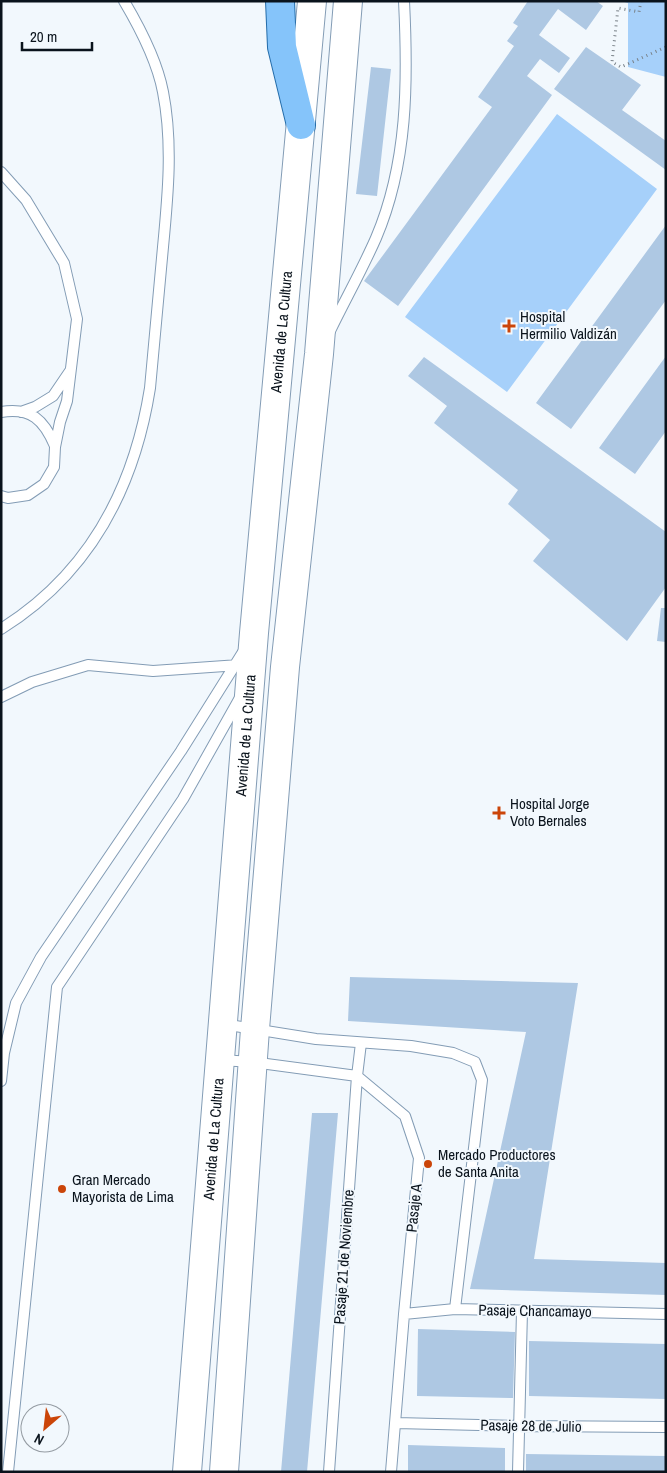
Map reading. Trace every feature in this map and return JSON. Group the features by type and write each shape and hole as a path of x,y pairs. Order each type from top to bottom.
{"main road":[{"path":"280,1 282,47 301,125"},
{"name":"Avenida de La Cultura","path":"187,1472 223,1024 246,670 254,633 312,1"},
{"path":"224,1472 254,1029 285,667 319,354 348,1"},
{"path":"246,670 285,667"}],"lane":[{"path":"1,629 38,604 54,589 98,533 124,485 145,419 154,348 169,186 167,117 163,90 156,67 124,1"},
{"path":"319,354 376,237 393,185 403,129 406,98 407,66 404,1"},
{"path":"1,172 26,200 64,263 77,319 67,401 55,447 54,467 44,484 28,495 8,498 1,496"},
{"path":"22,412 35,407 53,396 72,368"},
{"path":"1,412 14,410 33,416 48,429 55,447"},
{"path":"1,697 32,682 88,665 153,671 246,670"},
{"path":"1,1081 4,1053 16,1003 41,957 181,751 246,670"},
{"path":"8,1472 57,987 183,799 246,670"},
{"path":"223,1024 316,1039 411,1046 453,1053 476,1062 482,1080 455,1309"},
{"name":"Pasaje 21 de Noviembre","path":"329,1472 357,1076 361,1043"},
{"path":"220,1060 252,1062 357,1076"},
{"name":"Pasaje A","path":"357,1076 405,1116 419,1158 391,1472"},
{"name":"Pasaje Chancamayo","path":"404,1314 455,1309 666,1314"},
{"path":"518,1472 522,1311"},
{"name":"Pasaje 28 de Julio","path":"396,1423 666,1427"}],"path":[{"path":"641,1 638,12 618,8 612,62 621,67 666,46"}],"shaded area":[{"path":"621,1 666,1 666,77 628,67 628,3"},
{"path":"557,114 657,189 507,392 405,317"}],"building":[{"path":"528,1 596,1 603,6 586,30 558,9 539,35 570,58 559,73 540,59 527,76 552,95 398,306 364,281 492,107 478,97 514,46 507,41 518,26 513,23"},
{"path":"586,47 641,85 622,110 666,141 666,170 554,89"},
{"path":"371,67 391,69 377,196 356,194"},
{"path":"666,225 666,300 571,429 536,403"},
{"path":"666,356 666,431 635,474 599,448"},
{"path":"424,357 666,532 666,587 627,641 533,561 550,540 508,504 518,490 434,423 447,406 408,376"},
{"path":"661,608 666,608 666,642 657,641"},
{"path":"350,977 578,983 534,1259 666,1263 666,1295 470,1289 526,1032 348,1021"},
{"path":"312,1113 338,1113 307,1472 281,1472"},
{"path":"418,1329 515,1332 513,1398 417,1396"},
{"path":"529,1341 666,1344 666,1399 529,1396"},
{"path":"408,1445 505,1448 505,1472 408,1472"},
{"path":"526,1454 666,1456 666,1472 526,1472"}],"place":[{"name":"Hospital Hermilio Valdizán","path":"509,326"},
{"name":"Hospital Jorge Voto Bernales","path":"499,813"},
{"name":"Mercado Productores de Santa Anita","path":"428,1164"},
{"name":"Gran Mercado Mayorista de Lima","path":"62,1189"}]}
